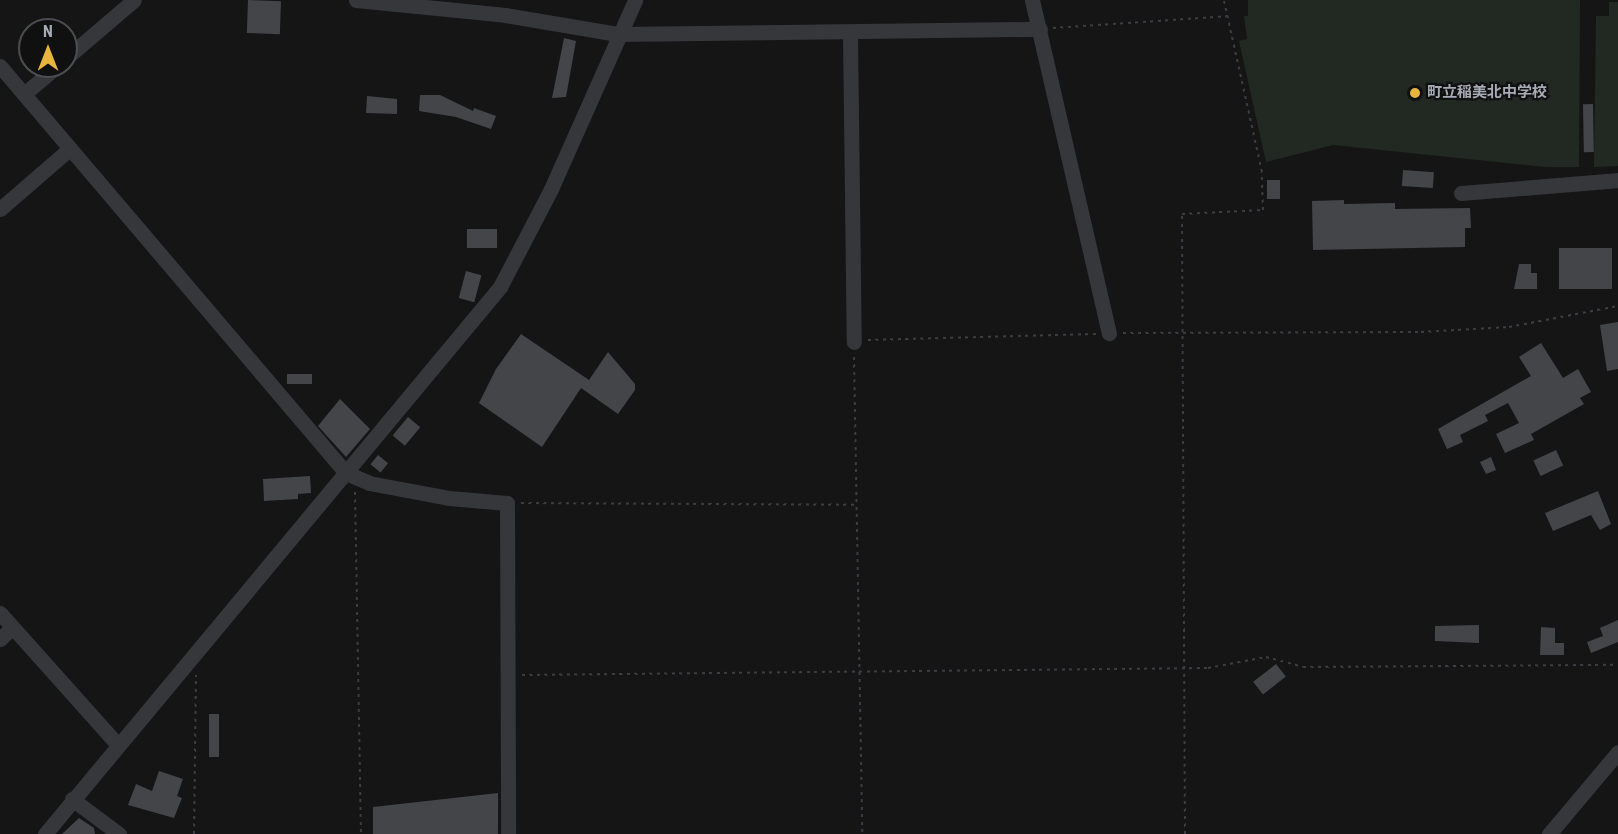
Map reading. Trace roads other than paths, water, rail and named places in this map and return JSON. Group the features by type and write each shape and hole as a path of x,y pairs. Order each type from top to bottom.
{"street":[{"path":"78,48 135,0"},
{"path":"356,0 505,15 617,34 850,34 1040,29"},
{"path":"45,834 193,654 350,475 500,287 551,189 617,34 635,0"},
{"path":"1032,0 1109,333"},
{"path":"850,34 854,342"},
{"path":"0,66 68,150 350,475 449,498 507,503 508,834"},
{"path":"24,94 43,78"},
{"path":"0,209 68,150"},
{"path":"1461,193 1618,180"},
{"path":"0,613 117,744"},
{"path":"0,639 12,628"},
{"path":"1549,834 1618,752"},
{"path":"72,799 119,834"}],"place":[{"name":"町立稲美北中学校","path":"1415,93"}]}
